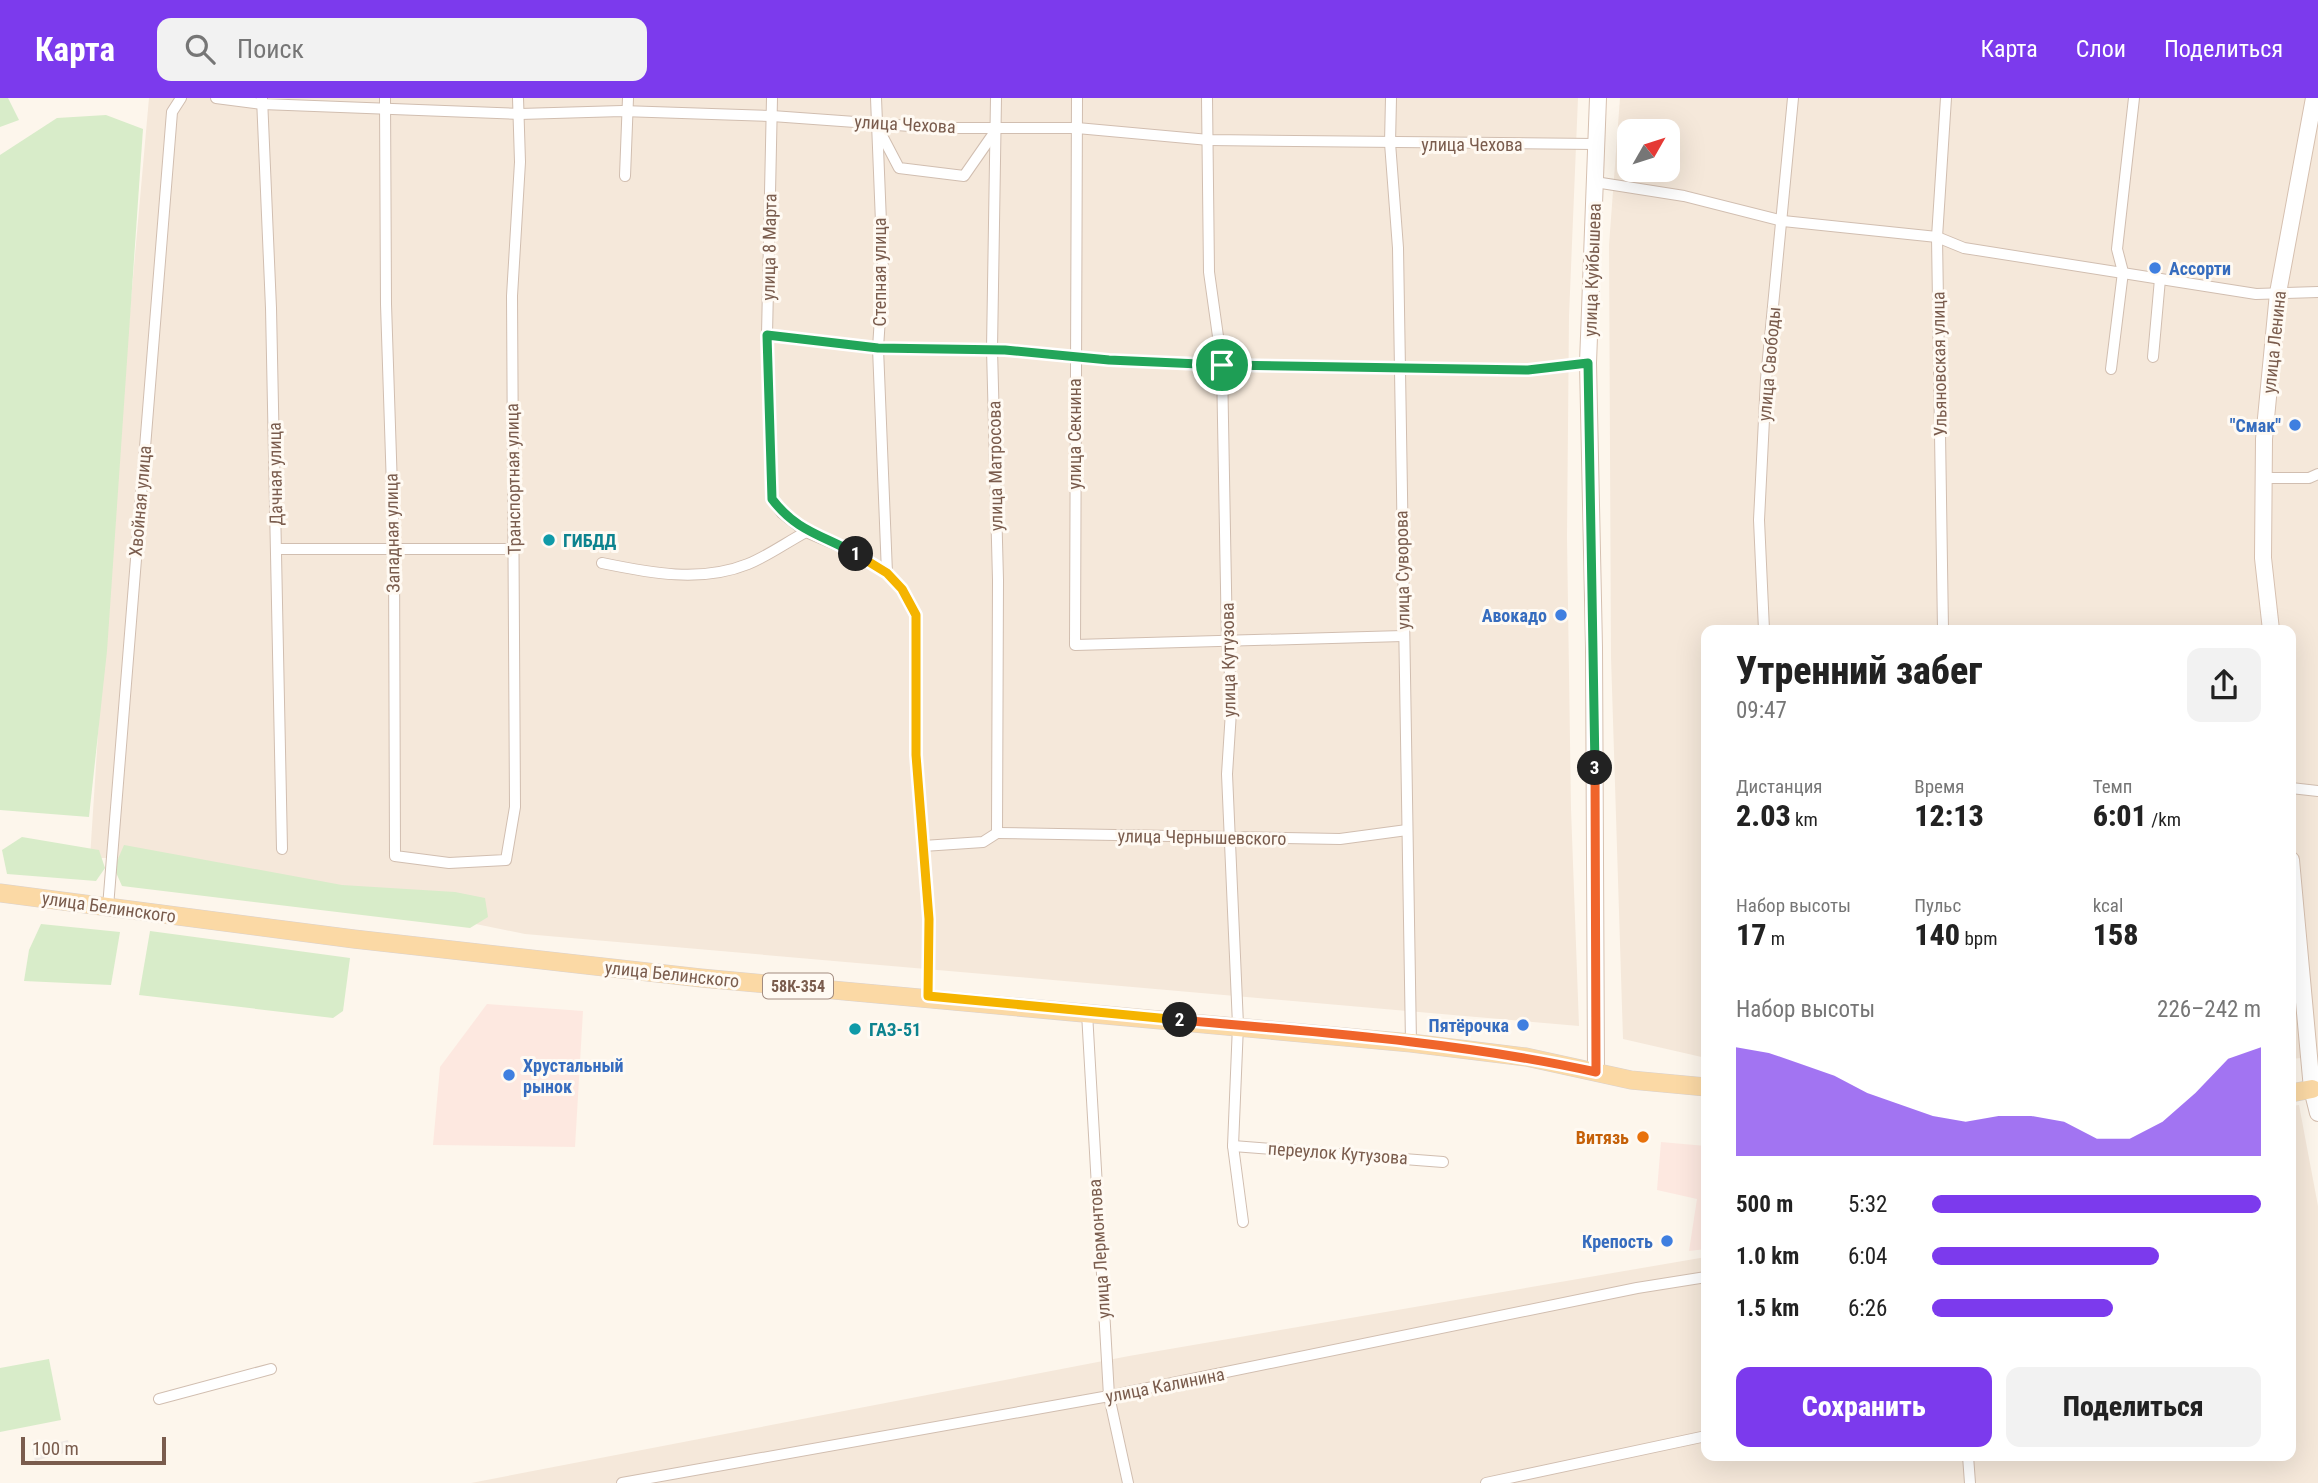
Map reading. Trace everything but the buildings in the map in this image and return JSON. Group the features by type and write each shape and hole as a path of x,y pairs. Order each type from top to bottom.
{"main road":[{"name":"улица Куйбышева","path":"1596,1072 1594,647 1588,363 1598,98"},
{"name":"улица Ленина","path":"2270,625 2263,558 2263,478 2278,293 2314,98"},
{"name":"улица Белинского","path":"6,894 701,978 928,996 1411,1043 1526,1057 1631,1080 1701,1087"},
{"path":"2296,915 2312,1089 2318,1113"},
{"path":"2296,1092 2312,1089"}],"street":[{"name":"Хвойная улица","path":"108,907 172,112 181,98"},
{"name":"улица Чехова","path":"216,98 385,103 520,114 628,111 772,116 938,128 1077,128 1209,139 1595,144"},
{"name":"Транспортная улица","path":"506,860 515,807 512,296 520,114 518,98"},
{"path":"625,176 628,98"},
{"path":"772,98 772,116"},
{"name":"Степная улица","path":"876,98 883,272 878,348 887,573"},
{"name":"улица Матросова","path":"996,98 992,208 992,349 998,580 997,833"},
{"name":"улица Секнина","path":"1077,98 1074,355 1076,645 1227,643"},
{"name":"улица Кутузова","path":"1207,98 1209,272 1222,365 1227,643 1232,696 1227,774 1232,836 1238,1025 1233,1146 1243,1222"},
{"name":"улица Суворова","path":"1391,98 1390,143 1398,248 1411,1043"},
{"name":"улица Свободы","path":"1764,625 1759,520 1765,392 1793,98"},
{"name":"Ульяновская улица","path":"1943,625 1937,237 1946,98"},
{"path":"2111,369 2123,272 2117,249 2134,98"},
{"name":"Дачная улица","path":"262,101 282,849"},
{"name":"Западная улица","path":"385,103 386,304 394,549 395,856 449,863 506,860"},
{"name":"улица 8 Марта","path":"772,116 767,335 772,499 782,513 806,532"},
{"path":"875,123 899,168 964,176 997,127"},
{"path":"1595,182 1684,196 1783,221 1937,237 1964,248 2256,294 2318,292"},
{"path":"2153,357 2160,279"},
{"path":"767,335 878,348 992,349 1109,360 1222,365 1399,365 1528,370 1588,363"},
{"path":"2263,478 2309,478 2318,474"},
{"path":"603,563 647,572 696,576 748,565 806,532 846,549 887,573 902,589 916,615 916,755 929,919 928,996"},
{"path":"276,549 513,549"},
{"path":"1227,643 1403,636"},
{"path":"2296,789 2318,791"},
{"name":"улица Чернышевского","path":"923,846 983,842 997,833 1340,839 1407,830"},
{"name":"улица Лермонтова","path":"1087,1013 1096,1208 1110,1396 1128,1483"},
{"name":"переулок Кутузова","path":"1233,1146 1444,1162"},
{"name":"улица Калинина","path":"622,1483 1110,1396 1637,1288 1701,1278"},
{"path":"159,1399 271,1369"},
{"path":"1486,1483 1701,1437"},
{"path":"1968,1461 1970,1483"}],"shaded area":[{"path":"149,98 1578,98 1569,316 1567,537 1571,809 1579,1026 525,934 153,858 90,858 113,502"},
{"path":"1620,98 2318,98 2318,1069 2301,1058 2296,1058 2296,625 1701,625 1701,1057 1623,1039 1611,657 1609,245 1617,138 1617,182 1680,182 1680,119 1618,119"},
{"name":"Хрустальный рынок","path":"487,1004 583,1011 575,1147 433,1145 440,1067"},
{"path":"2296,1105 2299,1105 2318,1206 2318,1483 471,1483 1129,1356 1701,1258 1701,1461 2296,1461"},
{"path":"1661,1142 1701,1146 1701,1250 1689,1251 1697,1199 1657,1190"},
{"path":"68,1440 71,1451 35,1461 32,1449"}],"green space":[{"path":"0,98 8,98 19,120 0,127"},
{"path":"106,115 143,129 107,651 89,817 0,810 0,155 57,118"},
{"path":"22,837 99,850 105,868 96,881 7,874 2,850"},
{"path":"124,845 342,885 455,892 485,898 488,917 470,928 122,886 114,868"},
{"path":"41,924 120,932 111,985 24,981 29,950"},
{"path":"150,931 350,958 343,1011 333,1018 139,995"},
{"path":"49,1359 61,1420 0,1432 0,1368"}],"place":[{"name":"Ассорти","path":"2155,268"},
{"name":"\"Смак\"","path":"2295,425"},
{"name":"ГИБДД","path":"549,540"},
{"name":"Авокадо","path":"1561,615"},
{"name":"Пятёрочка","path":"1523,1025"},
{"name":"ГАЗ-51","path":"855,1029"},
{"name":"Хрустальный рынок","path":"509,1075"},
{"name":"Витязь","path":"1643,1137"},
{"name":"Крепость","path":"1667,1241"}],"route":[{"path":"767,335 878,348 1005,350 1109,360 1222,365 1399,365 1528,370 1588,363 1594,647 1598,1044 1596,1072 1526,1057 1411,1043 928,996 929,919 916,755 916,615 902,589 887,573 846,549 806,532 782,513 772,499 767,335"}]}
